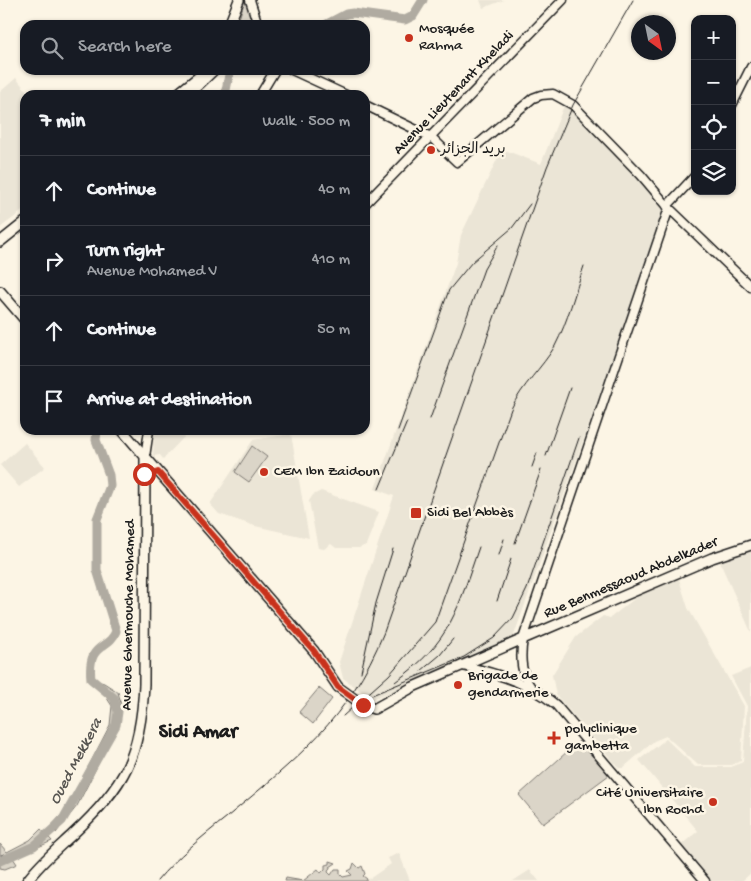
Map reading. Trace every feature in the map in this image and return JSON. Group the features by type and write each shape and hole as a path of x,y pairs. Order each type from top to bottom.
{"main road":[{"path":"231,20 239,0"},
{"path":"182,90 201,75"},
{"path":"193,90 209,75"},
{"path":"0,234 20,219"},
{"path":"0,242 20,226"},
{"path":"0,291 20,314"},
{"path":"125,435 144,474"},
{"path":"126,435 158,472 151,475 144,484"},
{"name":"Avenue Ghermouche Mohamed","path":"27,881 101,807 123,778 136,748 143,707 144,684 145,457"},
{"name":"Rue Benmessaoud Abdelkader","path":"158,472 301,636 338,687 363,705 374,709 412,687 463,666 477,664 523,639 712,558 751,545"}],"street":[{"path":"250,0 256,20"},
{"name":"Avenue Lieutenant Kheladi","path":"370,199 563,0"},
{"path":"736,97 751,67"},
{"path":"263,90 272,75"},
{"path":"303,75 335,90"},
{"path":"370,106 431,137 457,162 520,108 541,94 554,94 573,105 641,175 668,207 751,287"},
{"path":"535,691 527,682 523,669 523,639 668,207 691,181"},
{"path":"145,457 148,435"},
{"path":"477,664 549,699 566,715 705,881"}],"shaded area":[{"path":"245,0 249,0 255,20 239,20"},
{"path":"480,0 504,0 483,8"},
{"path":"16,78 26,90 20,90 20,213 0,228 0,92"},
{"path":"565,103 638,176 665,211 513,638 419,681 372,699 343,678 339,662 394,496 375,489 456,263 461,235 502,149 541,164"},
{"path":"154,435 186,435 163,459 160,455 153,456"},
{"name":"CEM Ibn Zaidoun","path":"291,435 309,538 255,526 219,514 210,504 253,440"},
{"path":"25,443 45,467 19,487 0,465"},
{"path":"252,446 267,457 249,482 235,472"},
{"path":"321,491 379,512 366,545 359,548 336,548 331,544 324,549 318,548 309,501 313,495"},
{"path":"751,549 751,632 719,560"},
{"path":"678,576 688,608 744,706 741,761 731,765 698,765 666,736 654,741 623,768 619,768 556,695 552,675 576,637 603,616 610,618 647,589"},
{"name":"Cité Universitaire Ibn Rochd","path":"751,668 751,873 742,881 711,881 681,845 698,831 639,760 666,739 695,767 731,767 743,762 747,706 731,676"},
{"path":"90,679 104,683 118,692 122,707 119,709 121,710 120,721 77,806 56,833 57,828 52,829 50,827 65,811 110,725 112,706 105,695"},
{"path":"319,688 332,699 313,724 299,712"},
{"path":"579,741 609,775 543,824 519,795"},
{"path":"41,829 52,841 13,858 17,864 5,869 0,868 0,856 4,854 0,855 0,844 7,852 30,840"},
{"path":"399,853 410,881 366,881 391,864 388,858"},
{"path":"330,861 336,863 330,867 328,872 331,875 335,869 340,869 340,874 343,877 352,875 348,871 352,869 354,863 359,868 362,866 365,874 363,876 367,879 366,881 303,881 318,869 321,873 325,869 325,865 330,864"},
{"path":"530,870 539,881 513,881"},
{"path":"286,878 303,881 285,881"}],"waterway":[{"name":"Oued Mekkera","path":"335,20 346,14 353,13 405,20 413,16 423,0"},
{"name":"Oued Mekkera","path":"226,90 229,75"},
{"name":"Oued Mekkera","path":"0,861 34,846 62,821 116,725 118,712 114,698 91,679 92,658 95,652 109,642 116,631 97,570 97,519 110,486 109,475 96,440 96,435"}],"railway":[{"path":"157,881 190,848 298,756 337,713 370,663 384,632 547,167 573,105 633,0"},
{"path":"398,430 449,290 472,262 512,228 530,204"},
{"path":"430,419 484,269 498,245"},
{"path":"343,716 389,675 435,622 511,409 521,392 555,346 568,317 584,266"},
{"path":"546,456 570,388"},
{"path":"379,489 407,422"},
{"path":"372,695 464,657 494,638 513,618 527,589 579,438"},
{"path":"532,467 537,453"},
{"path":"515,543 541,470"},
{"path":"499,555 504,539"},
{"path":"395,682 414,667 441,638 458,607 479,547"},
{"path":"361,672 376,603 393,549"},
{"path":"497,601 511,559"},
{"path":"421,671 440,655 453,639"}],"place":[{"name":"Mosquée Rahma","path":"409,38"},
{"name":"بريد الجزائر","path":"431,150"},
{"name":"CEM Ibn Zaidoun","path":"264,472"},
{"name":"Sidi Bel Abbès","path":"416,513"},
{"name":"Brigade de gendarmerie","path":"458,685"},
{"name":"polyclinique gambetta","path":"554,738"},
{"name":"Cité Universitaire Ibn Rochd","path":"713,802"}],"district":[{"name":"Sidi Amar","path":"198,733"}],"route":[{"path":"144,474 144,484 151,475 158,472 314,651 338,687 363,705"}]}
